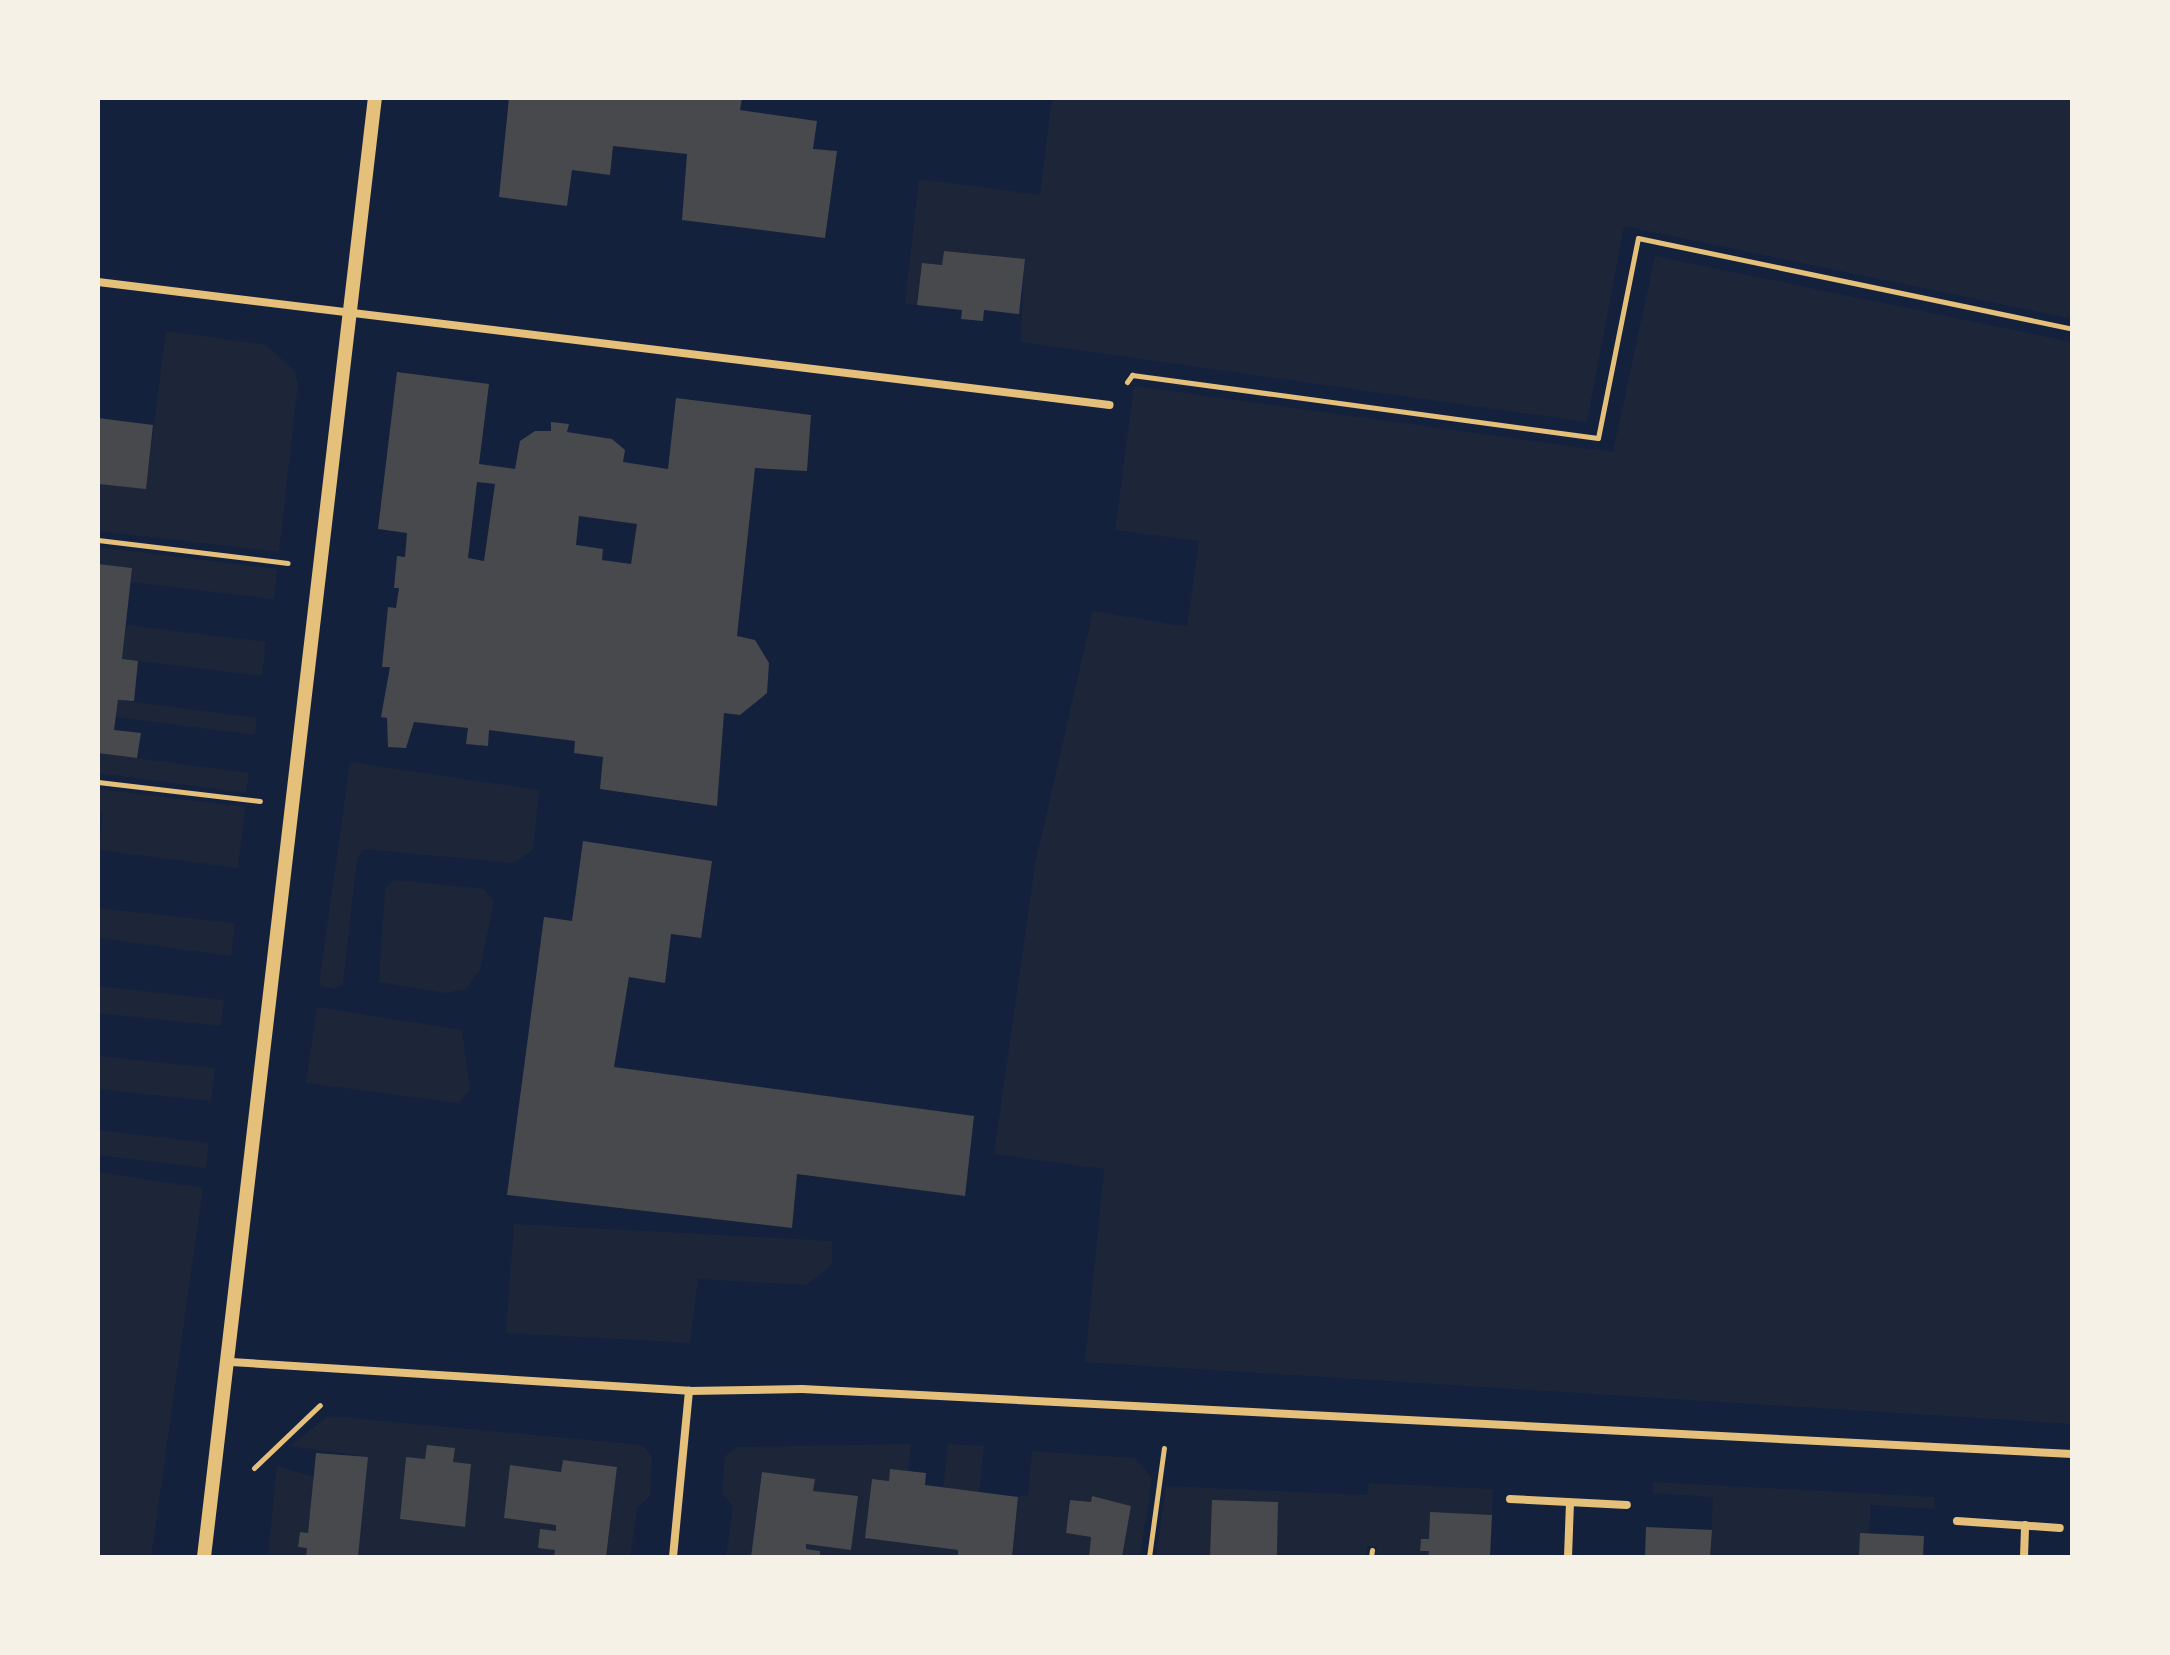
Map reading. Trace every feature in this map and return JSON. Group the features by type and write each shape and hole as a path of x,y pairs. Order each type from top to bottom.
{"street":[{"path":"204,1557 231,1362 375,98"},
{"path":"98,282 1110,405"},
{"path":"231,1362 689,1391 817,1390 2072,1454"},
{"path":"673,1557 689,1391"},
{"path":"1510,1499 1627,1505"},
{"path":"1568,1557 1570,1503"},
{"path":"1957,1521 2060,1528"},
{"path":"2024,1557 2025,1525"}],"path":[{"path":"1110,405 1132,375 1598,438 1638,238 2072,329"},
{"path":"98,540 289,563"},
{"path":"98,782 262,802"},
{"path":"254,1468 320,1405"},
{"path":"1149,1557 1164,1448"}],"shaded area":[{"path":"1052,98 2072,98 2072,319 1624,226 1587,422 1021,342 1024,259 944,251 942,265 922,263 917,305 905,304 919,179 1040,195"},
{"path":"1655,256 2072,342 2072,1424 1085,1362 1104,1169 994,1154 1035,864 1093,611 1187,627 1199,541 1115,530 1134,386 1613,452"},
{"path":"166,331 266,345 294,370 298,383 279,552 98,531 98,484 146,488"},
{"path":"98,547 277,569 274,599 130,582 132,568 98,564"},
{"path":"126,625 266,642 262,676 122,659"},
{"path":"118,700 257,718 255,735 116,717"},
{"path":"98,753 249,773 246,793 98,773"},
{"path":"350,762 539,790 533,850 513,863 364,849 357,858 343,983 335,989 319,985"},
{"path":"98,789 245,807 238,868 99,850 103,813 98,812"},
{"path":"394,880 484,889 494,901 480,970 466,989 445,993 379,982 385,889"},
{"path":"98,908 235,923 231,956 98,938"},
{"path":"98,986 224,1000 221,1026 98,1013"},
{"path":"317,1007 462,1030 470,1089 459,1103 306,1083"},
{"path":"98,1056 215,1068 211,1101 98,1089"},
{"path":"98,1130 209,1143 206,1168 98,1155"},
{"path":"98,1172 203,1188 151,1557 98,1557"},
{"path":"514,1224 832,1241 832,1264 807,1285 698,1279 690,1343 506,1333"},
{"path":"328,1416 642,1445 652,1456 650,1496 637,1508 630,1557 606,1557 617,1467 563,1460 561,1472 511,1465 504,1518 556,1525 556,1531 540,1529 555,1550 554,1557 358,1557 368,1457 290,1446","holes":["427,1445 453,1462 471,1464 464,1527 400,1519 406,1458 425,1459"]},
{"path":"911,1444 908,1471 889,1481 872,1479 865,1538 958,1550 958,1557 820,1557 820,1551 806,1549 806,1544 851,1549 858,1497 813,1491 814,1479 762,1472 751,1557 726,1557 733,1506 722,1494 725,1456 738,1447"},
{"path":"948,1444 984,1446 979,1492 943,1488"},
{"path":"1032,1451 1135,1458 1152,1478 1140,1557 1122,1557 1131,1507 1092,1496 1091,1502 1070,1500 1066,1533 1091,1537 1089,1557 1012,1557 1018,1497 1028,1495"},
{"path":"277,1466 314,1477 308,1533 300,1532 298,1546 307,1548 306,1557 268,1557"},
{"path":"1653,1482 1935,1497 1934,1509 1871,1505 1869,1533 1859,1557 1710,1557 1713,1497 1653,1493"},
{"path":"1369,1483 1493,1489 1492,1515 1430,1513 1429,1539 1421,1539 1420,1550 1429,1551 1428,1557 1376,1557 1377,1547 1367,1546 1366,1557 1277,1557 1278,1502 1213,1500 1210,1557 1156,1557 1166,1486 1367,1495"}],"building":[{"path":"509,98 742,98 740,110 817,121 813,149 837,151 825,238 682,220 687,154 613,146 610,175 572,170 567,206 499,197"},
{"path":"944,251 1025,259 1019,314 984,310 983,321 961,319 962,310 917,305 922,263 942,265"},
{"path":"397,372 489,384 479,464 515,469 520,441 535,431 551,431 551,422 569,424 567,432 612,439 625,450 623,462 668,469 676,398 811,415 807,471 755,468 737,636 755,640 769,663 767,693 740,715 724,713 717,806 600,789 603,757 574,753 575,741 489,730 488,746 466,744 468,728 414,722 406,748 388,747 387,718 381,717 390,667 382,667 388,607 396,608 399,588 394,588 397,556 405,557 407,533 378,529","holes":["477,482 495,484 484,561 468,558","579,516 637,524 631,564 602,560 603,549 576,545"]},
{"path":"98,418 153,425 146,489 98,484"},
{"path":"98,564 132,568 122,659 138,661 134,701 118,700 114,730 141,733 137,758 98,753"},
{"path":"583,841 712,861 701,938 671,934 665,983 629,977 614,1067 974,1116 965,1196 797,1174 792,1228 507,1195 544,917 572,921"},
{"path":"427,1445 455,1448 453,1462 471,1464 465,1527 400,1519 406,1457 425,1459"},
{"path":"316,1453 368,1457 358,1557 306,1557 307,1548 298,1547 300,1532 308,1533"},
{"path":"563,1460 617,1467 606,1557 554,1557 555,1550 538,1548 540,1529 556,1531 556,1525 504,1518 510,1465 561,1472"},
{"path":"890,1469 926,1473 925,1485 1018,1497 1012,1557 958,1557 958,1550 865,1538 872,1479 889,1481"},
{"path":"762,1472 815,1479 813,1491 858,1496 851,1550 806,1544 806,1549 820,1551 820,1557 751,1557"},
{"path":"1092,1496 1131,1506 1122,1557 1089,1557 1091,1537 1066,1533 1070,1500 1091,1502"},
{"path":"1212,1500 1278,1502 1277,1557 1210,1557"},
{"path":"1430,1512 1492,1515 1490,1557 1428,1557 1429,1551 1420,1551 1421,1539 1429,1539"},
{"path":"1646,1527 1712,1530 1710,1557 1645,1557"},
{"path":"1860,1533 1924,1536 1923,1557 1859,1557"}]}
